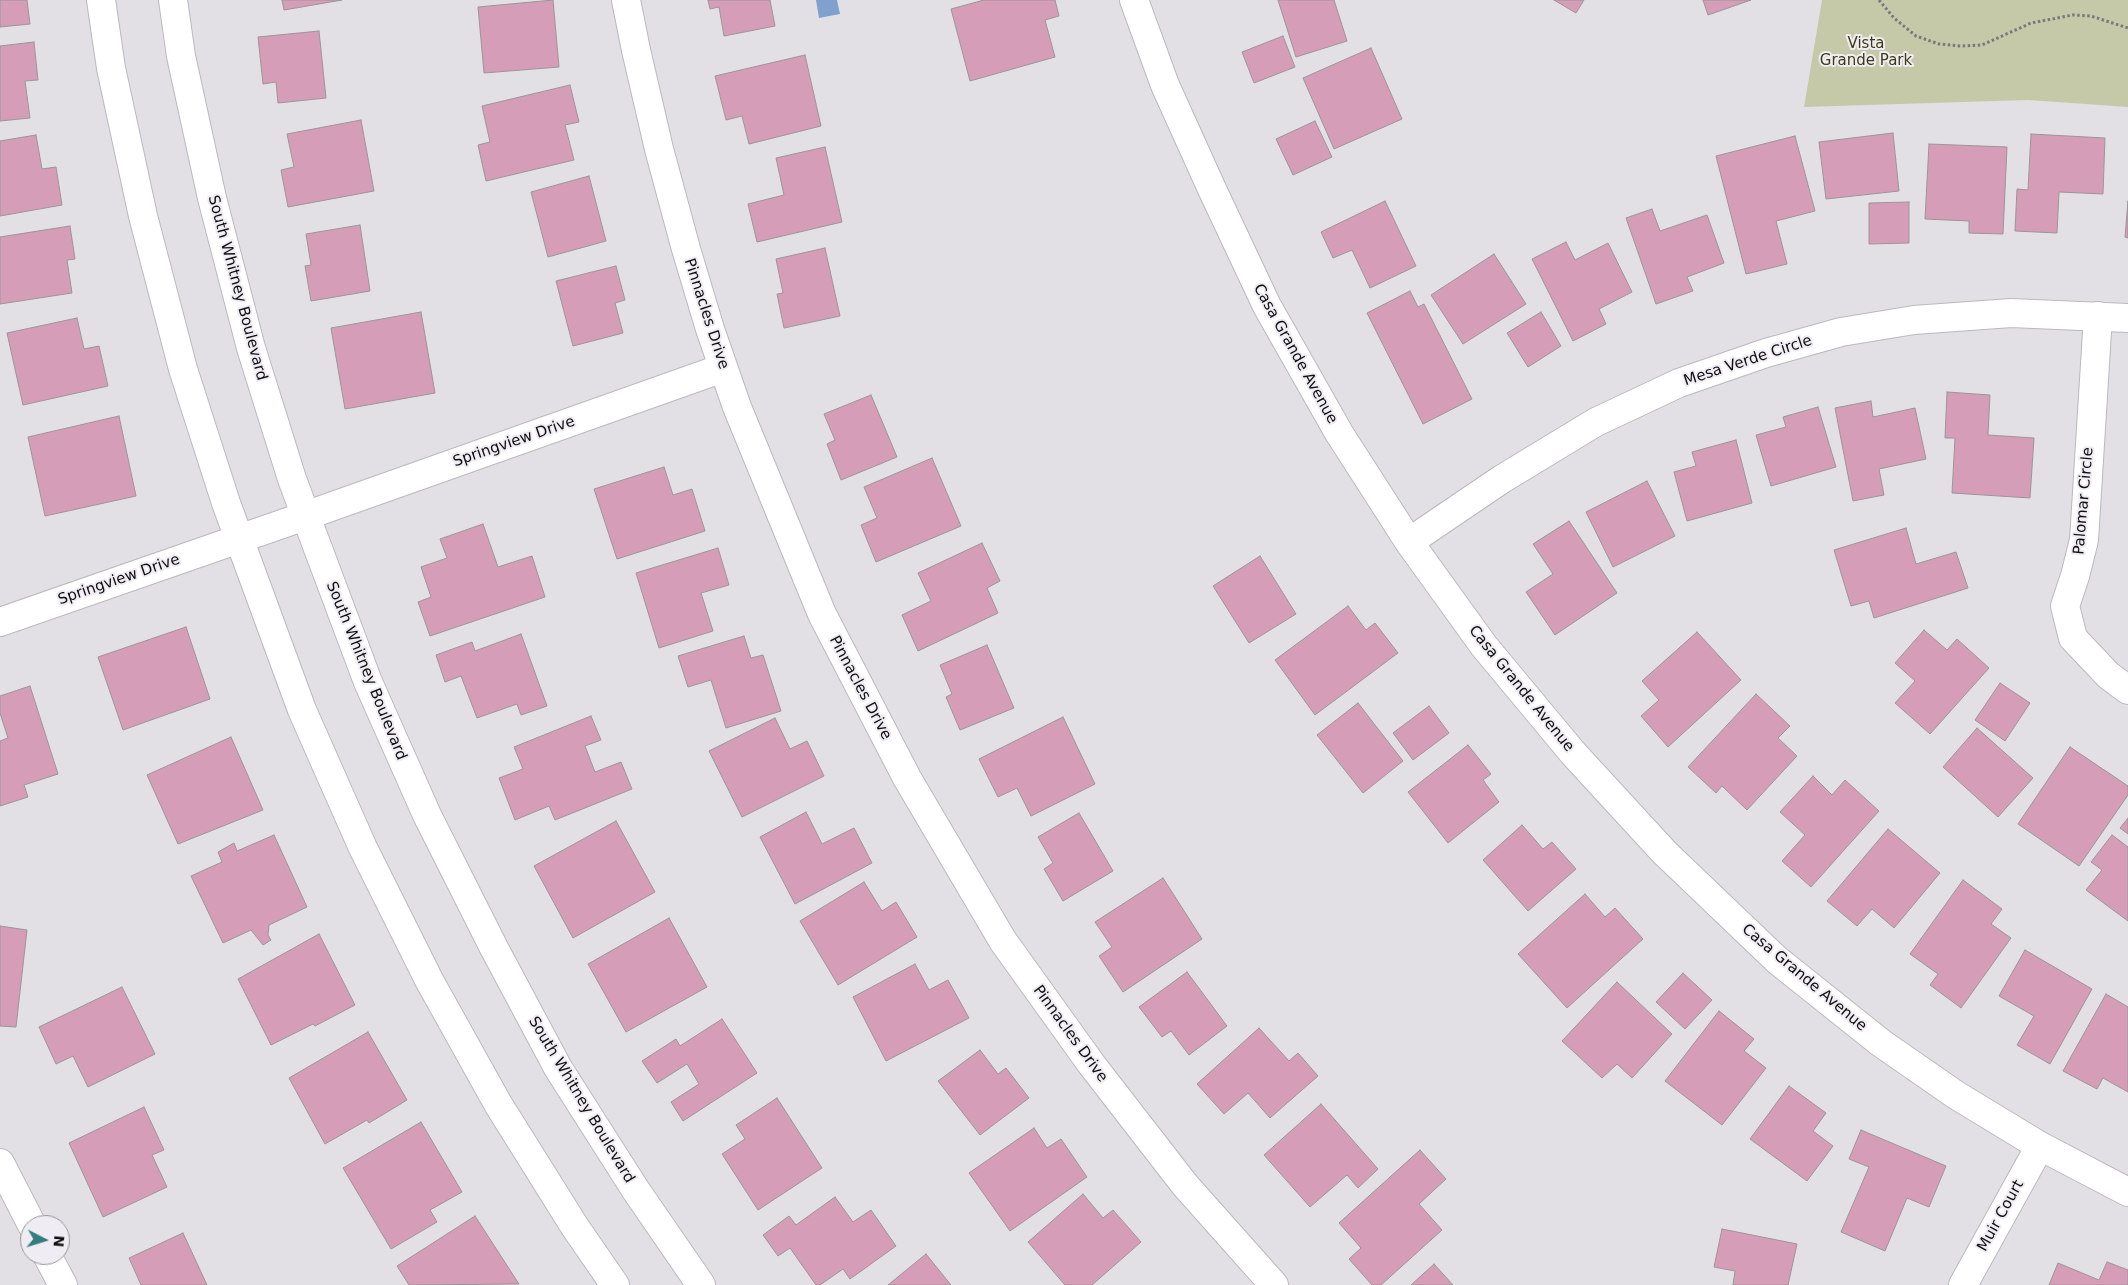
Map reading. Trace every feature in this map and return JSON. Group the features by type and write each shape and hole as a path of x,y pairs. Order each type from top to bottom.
{"street":[{"path":"101,0 111,68 143,216 183,369 238,539 302,710 363,848 429,980 498,1104 575,1227 615,1285"},
{"name":"South Whitney Boulevard","path":"173,0 181,56 217,217 251,348 305,516 368,682 428,816 494,948 558,1068 635,1189 701,1285"},
{"name":"Pinnacles Drive","path":"626,0 662,158 686,249 723,368 737,407 822,614 907,778 1003,942 1092,1065 1185,1185 1274,1285"},
{"name":"Casa Grande Avenue","path":"1134,0 1165,85 1210,188 1267,306 1339,433 1409,542 1484,646 1573,753 1664,852 1777,960 1881,1043 1956,1095 2040,1146 2128,1192"},
{"name":"Mesa Verde Circle","path":"1409,542 1502,479 1596,422 1679,383 1766,353 1841,332 1914,320 2011,313 2128,318"},
{"name":"Palomar Circle","path":"2098,316 2084,540 2076,576 2065,606 2073,638 2108,675 2128,690"},
{"name":"Springview Drive","path":"0,622 723,368"},
{"name":"Muir Court","path":"1963,1285 2040,1146"},
{"path":"0,1163 27,1215"},
{"path":"52,1265 63,1285"}],"path":[{"path":"1879,0 1894,18 1916,36 1939,44 1982,45 2030,23 2073,15 2090,16 2128,28"}],"green space":[{"name":"Vista Grande Park","path":"1822,0 2128,0 2128,107 2028,100 1804,107"}],"water":[{"path":"816,0 837,0 840,14 819,18"}],"building":[{"path":"0,0 27,0 30,24 0,27"},
{"path":"282,0 342,0 284,10"},
{"path":"553,0 559,67 484,73 478,7"},
{"path":"708,0 770,0 775,26 724,36 719,7 710,9"},
{"path":"984,0 1055,0 1059,16 1045,20 1055,57 970,81 951,9"},
{"path":"1278,0 1334,0 1347,41 1296,57"},
{"path":"1554,0 1584,0 1576,13"},
{"path":"1703,0 1751,0 1708,15"},
{"path":"319,31 326,98 278,103 276,82 263,84 258,37"},
{"path":"1283,36 1295,67 1254,83 1242,52"},
{"path":"34,42 38,80 25,81 30,118 0,121 0,46"},
{"path":"1371,48 1402,119 1334,149 1303,78"},
{"path":"805,55 821,126 749,144 742,116 726,120 715,76"},
{"path":"570,85 579,122 565,125 574,160 486,181 478,145 490,142 482,106"},
{"path":"361,120 374,191 288,207 281,170 294,167 287,134"},
{"path":"1315,121 1332,157 1293,175 1276,139"},
{"path":"1893,133 1899,191 1826,199 1819,142"},
{"path":"2031,134 2105,138 2103,194 2059,192 2057,233 2015,231 2017,189 2028,190"},
{"path":"36,135 42,169 56,167 62,205 0,216 0,141"},
{"path":"1795,136 1815,211 1776,221 1787,264 1746,274 1716,156"},
{"path":"1929,144 2007,147 2003,234 1969,233 1969,221 1925,219"},
{"path":"825,147 842,222 757,242 748,204 784,195 776,158"},
{"path":"589,176 606,241 548,257 531,192"},
{"path":"1385,201 1416,266 1370,288 1352,250 1333,258 1321,232"},
{"path":"2128,201 2128,238 2125,237"},
{"path":"1909,202 1909,243 1869,244 1869,203"},
{"path":"1652,209 1660,231 1707,215 1724,263 1687,277 1693,291 1656,304 1626,218"},
{"path":"360,225 370,291 311,301 305,266 311,265 306,234"},
{"path":"70,226 75,259 67,260 72,293 0,304 0,237"},
{"path":"1566,242 1575,260 1608,243 1632,292 1599,309 1606,324 1573,341 1532,259"},
{"path":"825,248 840,316 784,328 777,294 783,293 776,259"},
{"path":"1494,254 1526,304 1463,344 1431,295"},
{"path":"616,266 625,300 615,303 623,333 573,346 556,281"},
{"path":"1410,291 1418,307 1424,304 1472,399 1423,424 1367,313"},
{"path":"421,312 435,393 345,409 331,328"},
{"path":"1541,312 1561,346 1528,367 1507,333"},
{"path":"77,318 84,349 99,346 108,386 23,405 7,333"},
{"path":"1947,392 1990,395 1988,435 2034,438 2030,498 1952,493 1955,438 1945,438"},
{"path":"871,395 897,457 841,480 827,444 835,440 824,414"},
{"path":"1871,401 1873,417 1915,408 1926,459 1879,469 1884,495 1853,501 1835,408"},
{"path":"1818,407 1836,467 1771,486 1756,435 1786,427 1783,417"},
{"path":"119,416 136,496 45,516 28,437"},
{"path":"1736,440 1752,503 1687,521 1674,472 1696,466 1692,452"},
{"path":"932,458 961,526 876,562 861,525 877,518 864,487"},
{"path":"664,467 673,495 692,489 705,531 617,559 594,489"},
{"path":"1647,481 1675,536 1613,567 1586,512"},
{"path":"1569,521 1617,593 1555,635 1526,592 1553,574 1533,544"},
{"path":"483,524 498,567 532,556 545,597 430,636 418,602 431,597 421,567 447,558 440,539"},
{"path":"1906,528 1916,564 1956,552 1968,588 1874,618 1869,601 1851,606 1834,550"},
{"path":"982,543 1000,581 987,588 998,613 918,651 902,615 931,601 918,573"},
{"path":"718,548 729,585 701,593 713,631 659,648 636,573"},
{"path":"1260,556 1296,614 1249,643 1213,586"},
{"path":"1348,606 1366,630 1375,623 1398,653 1315,715 1275,660"},
{"path":"186,627 210,699 123,730 98,657"},
{"path":"1924,630 1947,650 1957,639 1989,668 1930,734 1895,703 1915,681 1895,663"},
{"path":"1697,632 1741,680 1668,747 1641,716 1659,700 1642,681"},
{"path":"521,634 547,706 521,715 517,704 477,718 461,676 445,682 436,655 472,642 475,651"},
{"path":"744,636 751,658 763,655 781,711 726,728 711,680 688,687 678,656"},
{"path":"987,645 1014,708 960,730 946,697 952,694 940,665"},
{"path":"2000,683 2030,703 2005,741 1975,720"},
{"path":"30,686 58,774 24,785 28,797 0,806 0,741 8,738 0,713 0,696"},
{"path":"1756,694 1790,726 1778,738 1797,756 1747,810 1722,786 1716,793 1688,767"},
{"path":"1358,703 1403,761 1363,793 1317,735"},
{"path":"1429,706 1449,733 1413,760 1393,733"},
{"path":"591,716 601,740 585,746 595,772 621,762 632,789 555,820 549,806 515,820 499,778 523,769 514,747"},
{"path":"1063,717 1095,784 1031,816 1017,788 998,797 979,759"},
{"path":"775,718 790,749 807,741 824,776 742,817 709,751"},
{"path":"1977,728 2033,778 1998,817 1943,767"},
{"path":"231,737 263,810 178,844 147,775"},
{"path":"1468,745 1491,774 1483,780 1499,802 1448,843 1408,792"},
{"path":"2070,747 2128,786 2128,795 2079,866 2018,824"},
{"path":"1813,776 1832,795 1845,780 1879,811 1811,887 1782,861 1805,835 1780,812"},
{"path":"806,812 822,844 854,828 872,863 795,904 760,837"},
{"path":"1079,813 1113,871 1063,901 1044,869 1053,863 1038,837"},
{"path":"2128,818 2128,834 2120,828"},
{"path":"616,821 655,892 573,938 534,866"},
{"path":"1522,825 1543,849 1552,842 1576,869 1528,911 1483,860"},
{"path":"1888,829 1940,873 1894,928 1872,909 1857,926 1827,901"},
{"path":"274,835 307,907 269,925 268,935 271,940 263,945 251,930 223,943 191,876 222,862 218,852 234,843 237,851"},
{"path":"2112,835 2128,847 2128,921 2086,890 2102,870 2091,862"},
{"path":"1163,878 1202,939 1123,992 1099,956 1112,947 1095,922"},
{"path":"1963,880 2002,909 1991,924 2011,938 1961,1008 1930,985 1938,974 1910,954"},
{"path":"864,882 882,911 896,902 917,937 838,985 800,921"},
{"path":"1585,894 1605,917 1615,908 1643,939 1567,1008 1518,954"},
{"path":"669,918 707,987 626,1032 588,964"},
{"path":"0,926 27,930 16,1027 0,1026"},
{"path":"319,934 355,1005 315,1026 313,1024 271,1045 238,979"},
{"path":"2025,950 2092,989 2050,1064 2017,1045 2034,1016 1999,996"},
{"path":"915,964 929,990 948,980 969,1018 886,1061 853,997"},
{"path":"1187,972 1227,1026 1189,1055 1171,1031 1162,1037 1139,1007"},
{"path":"1683,973 1712,1000 1685,1029 1656,1002"},
{"path":"1617,982 1672,1034 1632,1078 1617,1064 1602,1078 1562,1041"},
{"path":"122,987 155,1054 88,1087 73,1056 56,1064 39,1027"},
{"path":"2106,994 2128,1007 2128,1092 2103,1078 2097,1089 2063,1071"},
{"path":"1719,1011 1754,1039 1744,1051 1766,1068 1722,1125 1665,1081"},
{"path":"722,1019 757,1073 683,1121 671,1102 699,1084 687,1064 657,1083 642,1061 676,1039 680,1046"},
{"path":"1259,1028 1289,1061 1298,1053 1318,1076 1270,1118 1248,1093 1224,1114 1197,1084"},
{"path":"368,1032 407,1100 369,1123 367,1120 325,1144 289,1078"},
{"path":"980,1050 998,1074 1006,1068 1029,1098 980,1135 938,1081"},
{"path":"1789,1086 1826,1113 1813,1131 1833,1146 1807,1181 1750,1139"},
{"path":"777,1098 822,1168 758,1210 722,1154 745,1139 736,1125"},
{"path":"1321,1104 1378,1169 1358,1188 1347,1175 1310,1207 1264,1155"},
{"path":"144,1107 164,1150 152,1155 167,1187 103,1217 69,1143"},
{"path":"421,1122 462,1192 430,1210 437,1222 391,1249 343,1168"},
{"path":"1034,1128 1047,1148 1061,1139 1087,1177 1010,1231 969,1173"},
{"path":"1861,1130 1946,1166 1929,1207 1907,1198 1885,1251 1841,1232 1869,1167 1849,1159"},
{"path":"1420,1150 1446,1179 1419,1204 1442,1230 1381,1285 1372,1285 1349,1259 1361,1248 1339,1223"},
{"path":"1083,1194 1103,1218 1113,1210 1141,1242 1092,1285 1065,1285 1028,1242"},
{"path":"835,1197 853,1222 871,1210 896,1246 850,1279 843,1269 820,1285 816,1285 790,1248 778,1256 763,1235 789,1216 796,1225"},
{"path":"475,1216 519,1284 409,1285 397,1266"},
{"path":"1722,1229 1797,1244 1788,1285 1733,1285 1735,1271 1714,1267"},
{"path":"183,1233 207,1285 141,1285 129,1258"},
{"path":"926,1254 951,1285 888,1285"},
{"path":"2107,1262 2128,1270 2128,1285 2049,1285 2058,1263 2099,1280"},
{"path":"1434,1264 1453,1285 1411,1285"}]}
